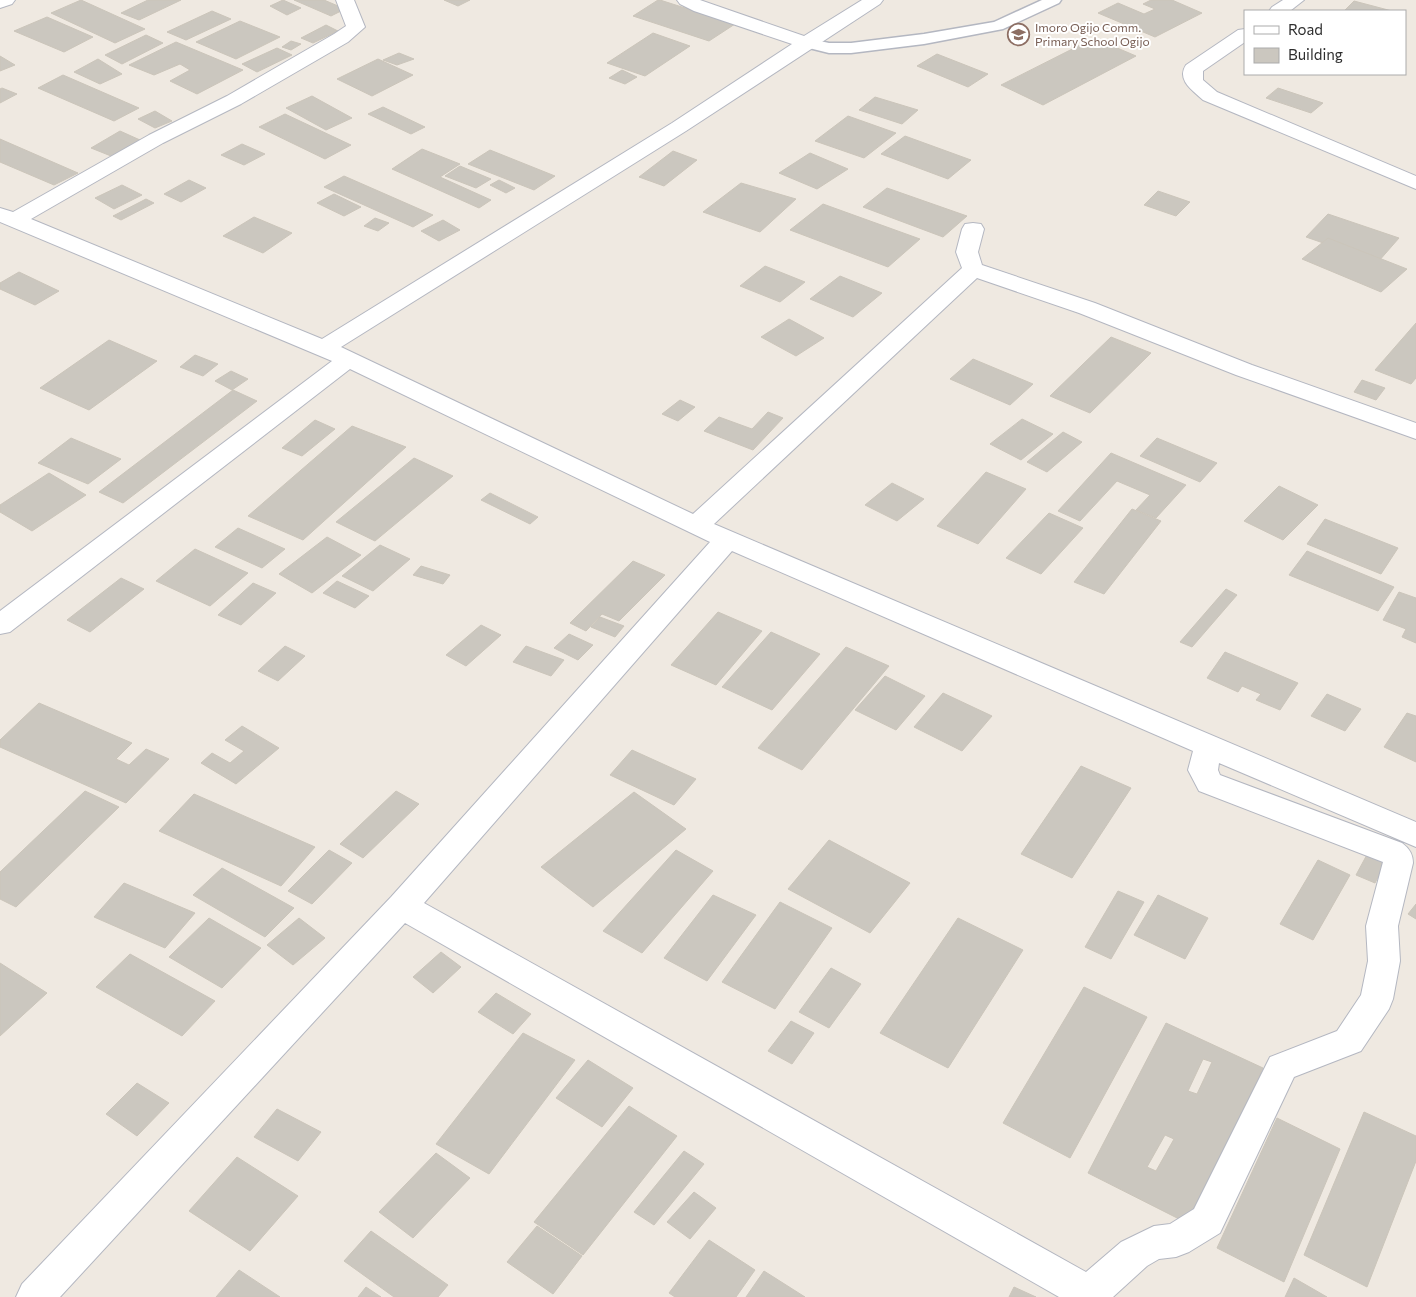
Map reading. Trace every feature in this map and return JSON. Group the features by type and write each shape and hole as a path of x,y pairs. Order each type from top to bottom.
{"street":[{"path":"0,3 6,0"},
{"path":"7,217 234,100 342,38 356,27 345,0"},
{"path":"686,0 700,7 806,42"},
{"path":"324,348 679,127 806,42 874,0"},
{"path":"1279,10 1294,0"},
{"path":"1244,35 1193,69 1194,82 1210,96 1416,183"},
{"path":"7,217 324,348 696,526 1416,835"},
{"path":"973,269 967,252 974,229"},
{"path":"973,269 1087,308 1244,370 1416,431"},
{"path":"696,526 973,269"},
{"path":"0,625 349,359"},
{"path":"35,1297 402,906 728,539"},
{"path":"402,906 1091,1295 1134,1254 1154,1243 1176,1240 1207,1221 1282,1067 1348,1041 1377,999 1384,961 1382,926 1398,857 1391,851 1232,793 1209,782 1203,770 1209,746"}],"lane":[{"path":"806,42 829,48 851,48 924,39 998,26 1054,0"}],"building":[{"path":"81,0 145,29 115,43 51,13"},
{"path":"148,0 181,0 139,20 121,13"},
{"path":"283,0 301,8 287,15 270,6"},
{"path":"294,0 324,0 345,9 331,16"},
{"path":"444,0 470,0 458,6"},
{"path":"658,0 735,24 709,41 633,16"},
{"path":"1151,0 1172,0 1202,13 1155,37 1098,13 1118,3 1144,14 1155,9 1143,4"},
{"path":"1354,1 1388,10 1345,10"},
{"path":"212,11 231,19 186,40 167,32"},
{"path":"47,17 93,37 64,52 14,31"},
{"path":"240,21 280,37 236,59 196,42"},
{"path":"326,25 338,31 313,43 301,38"},
{"path":"653,33 690,46 645,76 607,63"},
{"path":"146,35 163,43 122,64 105,55"},
{"path":"1094,38 1136,56 1043,105 1001,85"},
{"path":"291,41 301,44 291,50 282,47"},
{"path":"176,42 243,70 197,94 170,81 190,70 180,64 154,75 129,65"},
{"path":"277,48 292,55 257,72 242,64"},
{"path":"399,53 414,59 397,65 383,60"},
{"path":"937,54 988,74 968,87 917,66"},
{"path":"0,56 15,65 0,71"},
{"path":"98,59 122,74 100,84 74,72"},
{"path":"378,59 413,75 372,96 337,79"},
{"path":"622,70 637,77 625,84 609,78"},
{"path":"63,75 139,108 114,121 38,88"},
{"path":"2,88 17,94 0,103 0,89"},
{"path":"1278,88 1323,103 1311,113 1266,98"},
{"path":"312,96 352,118 326,130 286,108"},
{"path":"875,97 918,110 902,124 859,110"},
{"path":"383,107 425,127 411,134 368,114"},
{"path":"155,111 172,121 155,128 138,119"},
{"path":"285,114 351,145 325,159 259,127"},
{"path":"848,116 896,133 864,158 815,141"},
{"path":"120,131 140,140 111,156 91,148"},
{"path":"905,136 971,160 948,179 881,154"},
{"path":"0,139 78,173 54,185 0,162"},
{"path":"242,144 265,154 244,165 221,155"},
{"path":"422,149 460,164 440,177 491,200 479,208 392,169"},
{"path":"490,150 555,176 534,190 468,164"},
{"path":"673,151 697,160 664,186 639,177"},
{"path":"810,153 848,169 817,189 779,173"},
{"path":"460,166 491,179 476,188 445,176"},
{"path":"344,176 433,215 413,227 324,187"},
{"path":"189,180 206,188 181,202 164,194"},
{"path":"499,180 515,188 506,193 490,185"},
{"path":"741,183 796,199 760,232 703,212"},
{"path":"122,185 142,195 114,209 95,198"},
{"path":"887,188 967,216 943,237 863,207"},
{"path":"1158,191 1190,202 1176,216 1144,205"},
{"path":"334,194 361,207 344,216 317,203"},
{"path":"146,199 154,203 121,220 113,216"},
{"path":"823,204 920,239 888,267 790,230"},
{"path":"1328,214 1399,238 1378,262 1306,237"},
{"path":"254,217 292,233 263,253 223,236"},
{"path":"375,218 389,223 378,231 364,226"},
{"path":"443,220 460,230 439,241 421,231"},
{"path":"1328,238 1407,269 1381,292 1302,259"},
{"path":"765,266 805,282 780,302 740,286"},
{"path":"19,272 59,291 35,305 0,289 0,283"},
{"path":"840,276 882,293 853,317 810,299"},
{"path":"789,319 824,338 796,356 761,337"},
{"path":"1416,323 1416,378 1411,384 1375,370"},
{"path":"1111,337 1151,353 1090,413 1050,396"},
{"path":"109,340 157,361 89,410 40,388"},
{"path":"195,355 218,364 203,376 180,367"},
{"path":"973,359 1033,384 1010,405 950,379"},
{"path":"231,371 248,379 232,390 215,381"},
{"path":"1362,380 1385,388 1376,400 1354,392"},
{"path":"233,390 257,401 123,503 99,492"},
{"path":"680,400 695,407 678,421 662,414"},
{"path":"768,412 783,418 753,450 704,431 719,417 752,429"},
{"path":"1022,419 1053,434 1021,460 990,444"},
{"path":"315,420 335,429 302,456 282,448"},
{"path":"352,426 406,447 303,540 248,516"},
{"path":"1063,432 1082,442 1047,472 1027,462"},
{"path":"71,438 121,459 88,484 38,463"},
{"path":"1157,438 1217,463 1200,482 1140,456"},
{"path":"1111,453 1186,485 1156,518 1136,510 1150,495 1117,481 1080,521 1058,511"},
{"path":"414,458 453,476 375,541 336,522"},
{"path":"986,472 1026,489 978,544 937,526"},
{"path":"49,473 86,495 32,531 0,512 0,505"},
{"path":"892,483 924,499 897,521 865,505"},
{"path":"1279,486 1318,505 1283,540 1244,521"},
{"path":"490,493 538,517 530,524 481,500"},
{"path":"1132,509 1161,521 1104,594 1074,582"},
{"path":"1049,513 1083,528 1041,574 1006,558"},
{"path":"1325,519 1398,548 1381,574 1307,544"},
{"path":"238,528 285,549 262,568 215,547"},
{"path":"327,537 361,555 312,593 279,574"},
{"path":"380,545 410,559 373,591 342,576"},
{"path":"195,549 248,573 210,606 156,581"},
{"path":"1307,551 1394,587 1378,611 1289,575"},
{"path":"633,561 665,575 619,621 602,614 586,631 570,623"},
{"path":"421,566 450,575 443,584 413,575"},
{"path":"121,578 144,589 90,632 67,620"},
{"path":"337,581 369,596 355,608 323,593"},
{"path":"253,583 276,593 241,625 218,615"},
{"path":"1226,589 1237,595 1192,647 1180,642"},
{"path":"1399,592 1416,598 1416,643 1402,637 1406,629 1383,620"},
{"path":"718,612 762,631 716,685 671,665"},
{"path":"600,617 624,626 615,637 591,627"},
{"path":"481,625 501,635 466,666 446,655"},
{"path":"771,632 820,654 772,710 722,687"},
{"path":"569,634 593,645 578,660 554,648"},
{"path":"285,646 305,656 278,681 258,671"},
{"path":"526,646 564,660 551,676 513,662"},
{"path":"846,647 889,666 802,770 758,748"},
{"path":"1225,652 1298,683 1280,710 1256,700 1261,694 1242,686 1238,692 1207,678"},
{"path":"885,676 925,696 896,730 855,710"},
{"path":"943,693 992,716 962,751 914,727"},
{"path":"1327,694 1361,709 1345,731 1311,716"},
{"path":"39,703 132,743 116,759 129,765 146,749 169,759 126,803 0,747 0,740"},
{"path":"1407,713 1416,716 1416,762 1384,747"},
{"path":"242,726 279,748 236,784 201,763 212,753 230,763 244,751 225,740"},
{"path":"632,750 696,779 674,805 610,775"},
{"path":"1081,766 1131,788 1072,878 1021,854"},
{"path":"85,791 119,807 16,907 0,899 0,872"},
{"path":"396,791 419,804 363,858 340,844"},
{"path":"634,792 686,829 593,907 541,867"},
{"path":"194,794 315,847 281,886 159,831"},
{"path":"829,840 910,883 870,933 788,889"},
{"path":"1370,849 1388,857 1375,883 1356,875"},
{"path":"329,850 352,863 312,904 288,891"},
{"path":"676,850 713,871 642,953 603,931"},
{"path":"1318,860 1350,875 1313,940 1280,924"},
{"path":"222,868 294,908 265,937 193,895"},
{"path":"124,883 195,913 165,948 94,917"},
{"path":"1118,891 1144,902 1111,959 1085,947"},
{"path":"713,895 756,915 707,981 664,958"},
{"path":"1158,895 1208,918 1185,959 1134,935"},
{"path":"780,902 832,928 775,1009 722,982"},
{"path":"1416,904 1416,919 1408,914"},
{"path":"209,918 261,948 222,988 169,957"},
{"path":"299,918 325,938 293,965 267,945"},
{"path":"958,918 1023,950 948,1068 880,1033"},
{"path":"441,952 461,967 433,993 413,977"},
{"path":"130,954 215,1001 182,1036 96,987"},
{"path":"0,963 47,993 0,1036"},
{"path":"831,968 861,984 829,1028 799,1012"},
{"path":"1084,987 1147,1017 1070,1158 1003,1123"},
{"path":"496,993 531,1014 513,1034 478,1012"},
{"path":"791,1021 814,1033 792,1064 768,1051"},
{"path":"1166,1023 1263,1068 1191,1225 1088,1173","holes":["1203,1059 1212,1062 1197,1094 1188,1091","1165,1135 1174,1139 1156,1171 1147,1167"]},
{"path":"523,1033 575,1060 489,1174 436,1144"},
{"path":"588,1060 633,1088 602,1127 556,1098"},
{"path":"137,1083 169,1103 137,1136 106,1114"},
{"path":"629,1106 677,1136 583,1255 534,1222"},
{"path":"277,1109 321,1132 298,1161 254,1137"},
{"path":"1364,1112 1416,1136 1416,1161 1367,1287 1304,1255"},
{"path":"1277,1118 1340,1149 1284,1282 1217,1248"},
{"path":"684,1151 704,1164 654,1225 634,1212"},
{"path":"436,1153 470,1178 413,1238 379,1212"},
{"path":"237,1157 298,1196 250,1251 189,1211"},
{"path":"694,1192 716,1208 690,1239 667,1222"},
{"path":"537,1226 582,1256 553,1294 507,1262"},
{"path":"371,1231 448,1285 438,1297 394,1297 344,1261"},
{"path":"709,1240 755,1270 736,1297 675,1297 669,1293"},
{"path":"239,1270 280,1297 216,1297"},
{"path":"764,1271 805,1297 746,1297"},
{"path":"1294,1278 1327,1297 1285,1297"},
{"path":"366,1287 381,1297 358,1297"},
{"path":"1014,1287 1036,1297 1009,1297"}],"place":[{"name":"Imoro Ogijo Comm. Primary School Ogijo","path":"1019,34"}]}
